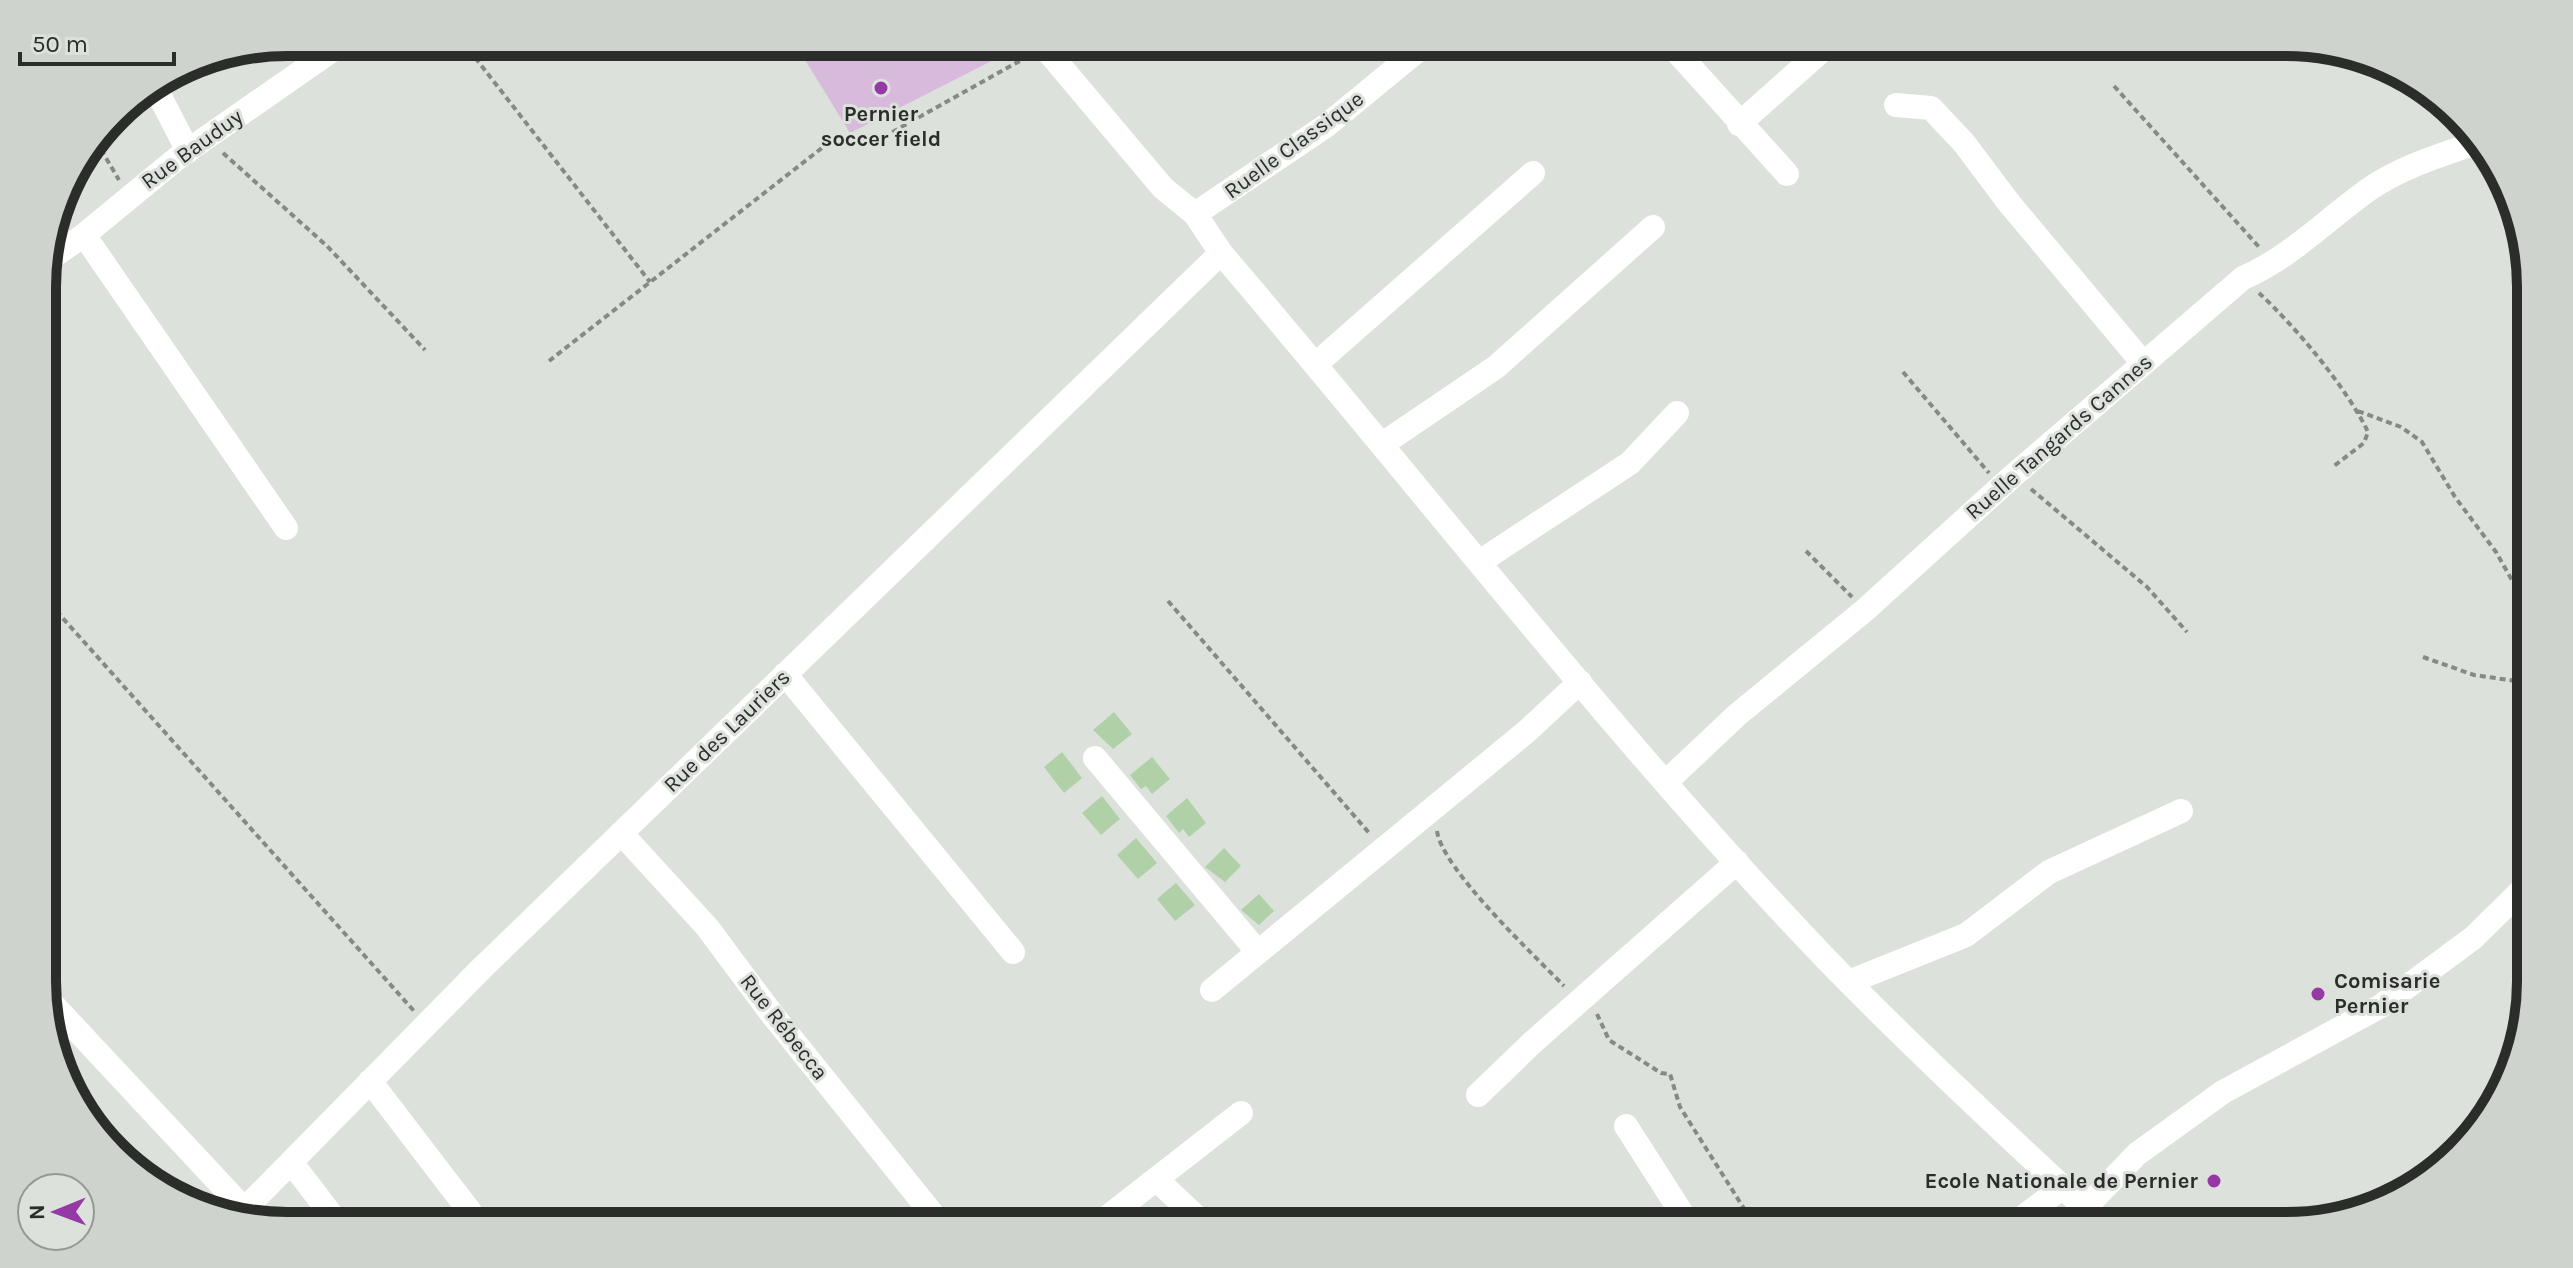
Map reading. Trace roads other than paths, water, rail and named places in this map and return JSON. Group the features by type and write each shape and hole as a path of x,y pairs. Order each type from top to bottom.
{"street":[{"name":"Rue Bauduy","path":"59,252 197,144 324,56"},
{"path":"1052,56 1163,188 1195,214 1221,253 1384,443 1580,682 1737,862 1849,982 2063,1187 2084,1212"},
{"name":"Ruelle Classique","path":"1195,214 1327,125 1411,56"},
{"path":"1680,56 1787,174"},
{"path":"1739,124 1816,56"},
{"path":"161,94 197,144"},
{"path":"1896,105 1931,108 1964,143 2009,203 2143,363"},
{"name":"Ruelle Tangards Cannes","path":"1667,781 1737,715 1865,610 2007,481 2243,278 2274,264 2371,188 2406,169 2469,146"},
{"path":"1316,364 1533,173"},
{"path":"1384,443 1496,367 1653,227"},
{"path":"84,235 286,528"},
{"name":"Rue des Lauriers","path":"246,1208 426,1024 621,833 1221,253"},
{"path":"1481,561 1630,463 1677,413"},
{"path":"785,674 1013,952"},
{"path":"1212,990 1526,732 1580,682"},
{"path":"1095,758 1257,951"},
{"path":"1849,982 1966,935 2020,890 2049,872 2181,811"},
{"name":"Rue Rébecca","path":"621,833 707,927 771,1013 931,1212"},
{"path":"1478,1095 1533,1042 1737,862"},
{"path":"2092,1212 2137,1154 2223,1092 2381,1006 2473,938 2517,895"},
{"path":"58,1010 236,1206"},
{"path":"370,1081 470,1212"},
{"path":"1115,1212 1241,1113"},
{"path":"1626,1126 1681,1212"},
{"path":"291,1162 329,1212"},
{"path":"1157,1180 1191,1212"},
{"path":"2030,1212 2063,1187"}],"place":[{"name":"Pernier soccer field","path":"881,88"},
{"name":"Comisarie Pernier","path":"2318,994"},
{"name":"Ecole Nationale de Pernier","path":"2214,1181"}]}
